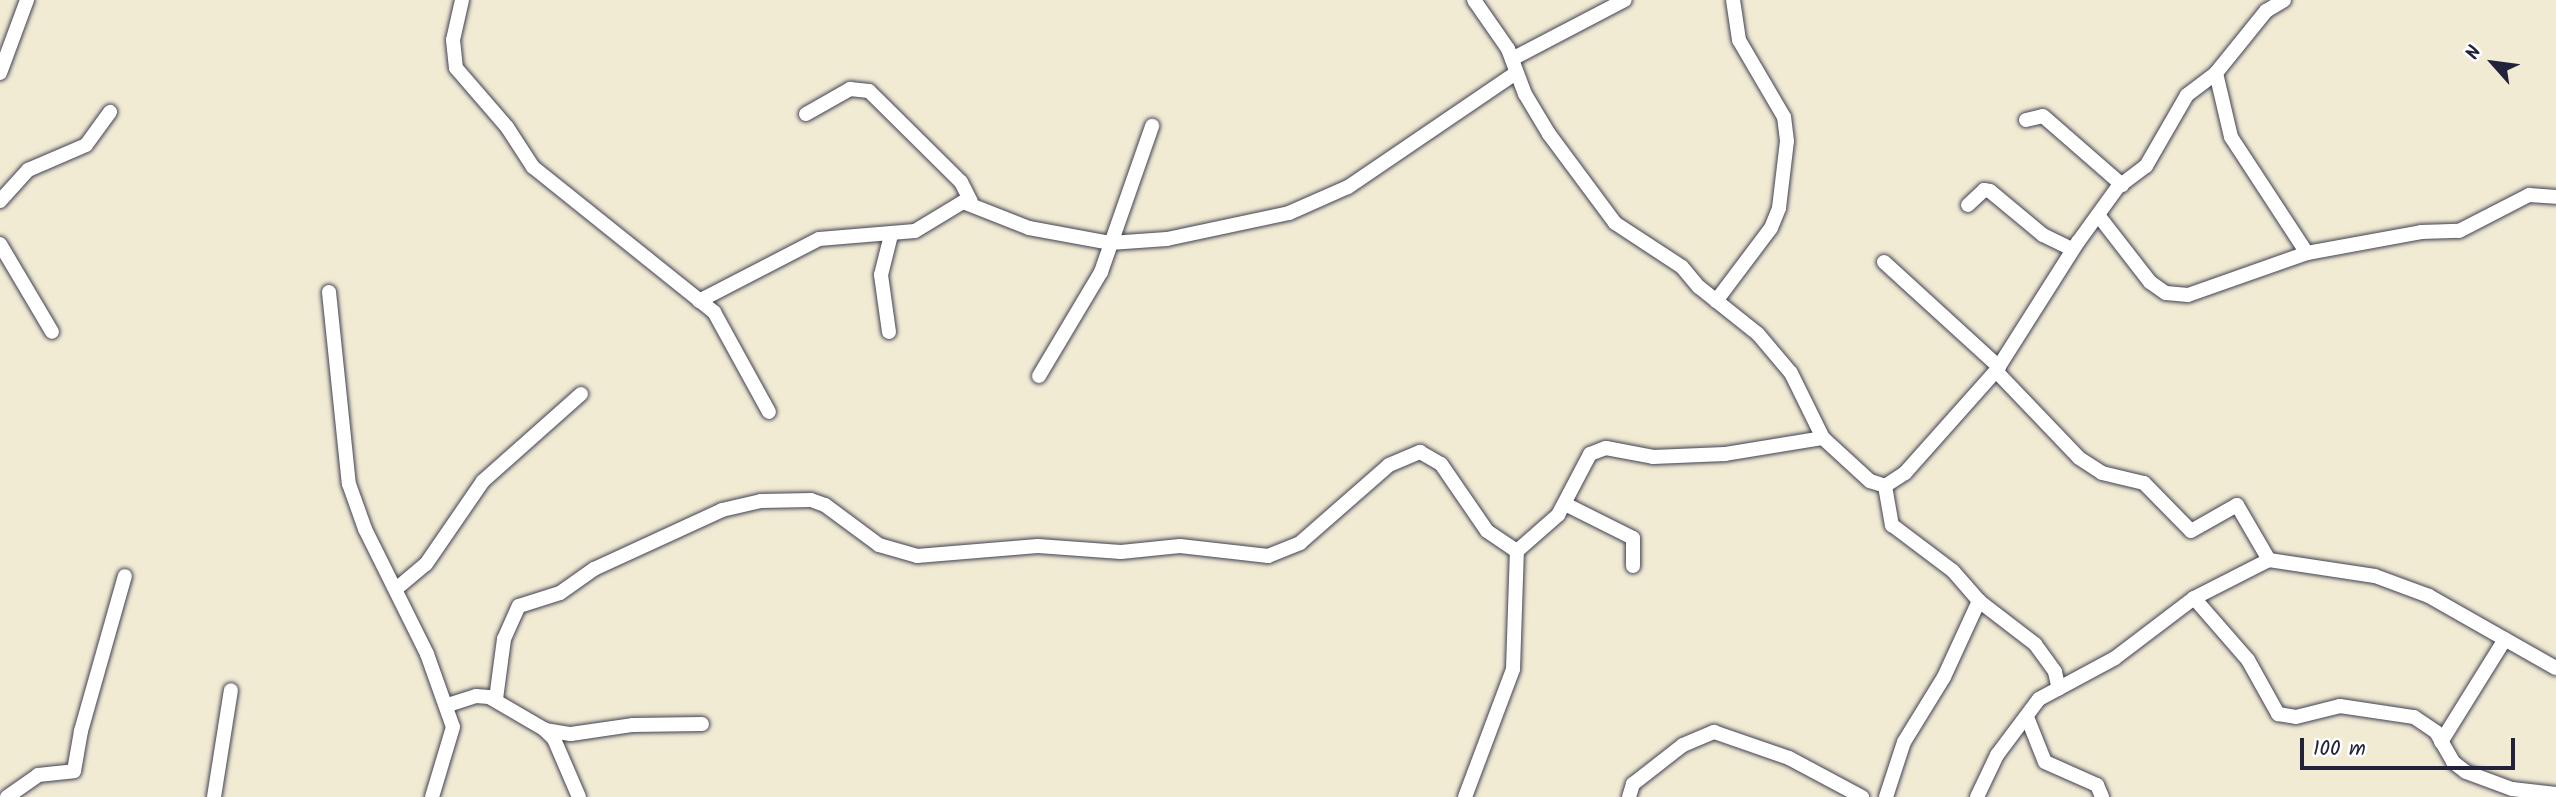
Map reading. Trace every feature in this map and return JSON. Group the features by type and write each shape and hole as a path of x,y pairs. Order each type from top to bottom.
{"street":[{"path":"0,73 27,0"},
{"path":"463,0 453,40 456,68 507,127 520,151 533,167 713,312 733,341 769,412"},
{"path":"1474,0 1514,66 1549,134 1615,223 1682,267 1716,301 1758,334 1791,373 1823,438 1870,481 1885,486"},
{"path":"699,300 819,239 915,231 955,205 971,202 1029,228 1110,243 1209,232 1310,204 1367,174 1514,66 1625,0"},
{"path":"1716,301 1771,229 1779,208 1787,141 1784,117 1739,40 1732,0"},
{"path":"1885,486 1905,473 1998,369 2072,249 2122,185 2146,166 2187,96 2216,73 2266,11 2284,0"},
{"path":"2216,73 2231,137 2307,253"},
{"path":"806,114 850,89 869,92 961,182 971,202"},
{"path":"0,201 28,170 86,145 110,112"},
{"path":"2026,120 2043,116 2122,185"},
{"path":"1038,376 1101,272 1152,126"},
{"path":"1968,205 1984,190 1990,191 2043,235 2072,249"},
{"path":"2098,215 2124,253 2166,293 2203,291 2307,253 2421,232 2459,231 2529,195 2556,197"},
{"path":"889,332 881,275 891,235"},
{"path":"0,244 52,332"},
{"path":"1884,262 1998,369 2079,458 2102,473 2144,483 2167,503 2182,526 2198,528 2228,506 2236,505 2269,560"},
{"path":"330,292 349,484 365,529 396,589 448,705 452,739 432,797"},
{"path":"396,589 426,564 483,481 581,394"},
{"path":"1465,797 1513,669 1517,551 1565,504 1579,472 1596,449 1687,456 1823,438"},
{"path":"496,699 504,639 519,606 560,593 594,569 742,504 811,500 835,511 879,545 917,556 1038,546 1121,552 1180,546 1268,556 1300,544 1389,465 1420,452 1441,464 1487,531 1517,551"},
{"path":"1885,486 1892,525 1953,571 1979,601 2047,656 2059,689"},
{"path":"1565,504 1633,538 1633,566"},
{"path":"1977,797 1997,755 2039,699 2115,658 2194,598 2269,560 2375,576 2429,596 2556,668"},
{"path":"7,797 38,775 74,771 125,576"},
{"path":"2194,598 2249,660 2278,714 2296,717 2340,706 2391,710 2427,723 2453,762 2479,778 2512,789 2556,794"},
{"path":"1886,797 1904,742 1944,677 1979,601"},
{"path":"2441,742 2505,639"},
{"path":"214,797 231,690"},
{"path":"448,705 476,696 496,699 544,729 554,739 579,797"},
{"path":"2027,717 2045,761 2097,785 2102,797"},
{"path":"544,729 571,734 633,725 702,724"},
{"path":"1629,797 1633,784 1683,745 1714,732 1789,758 1862,797"}]}
